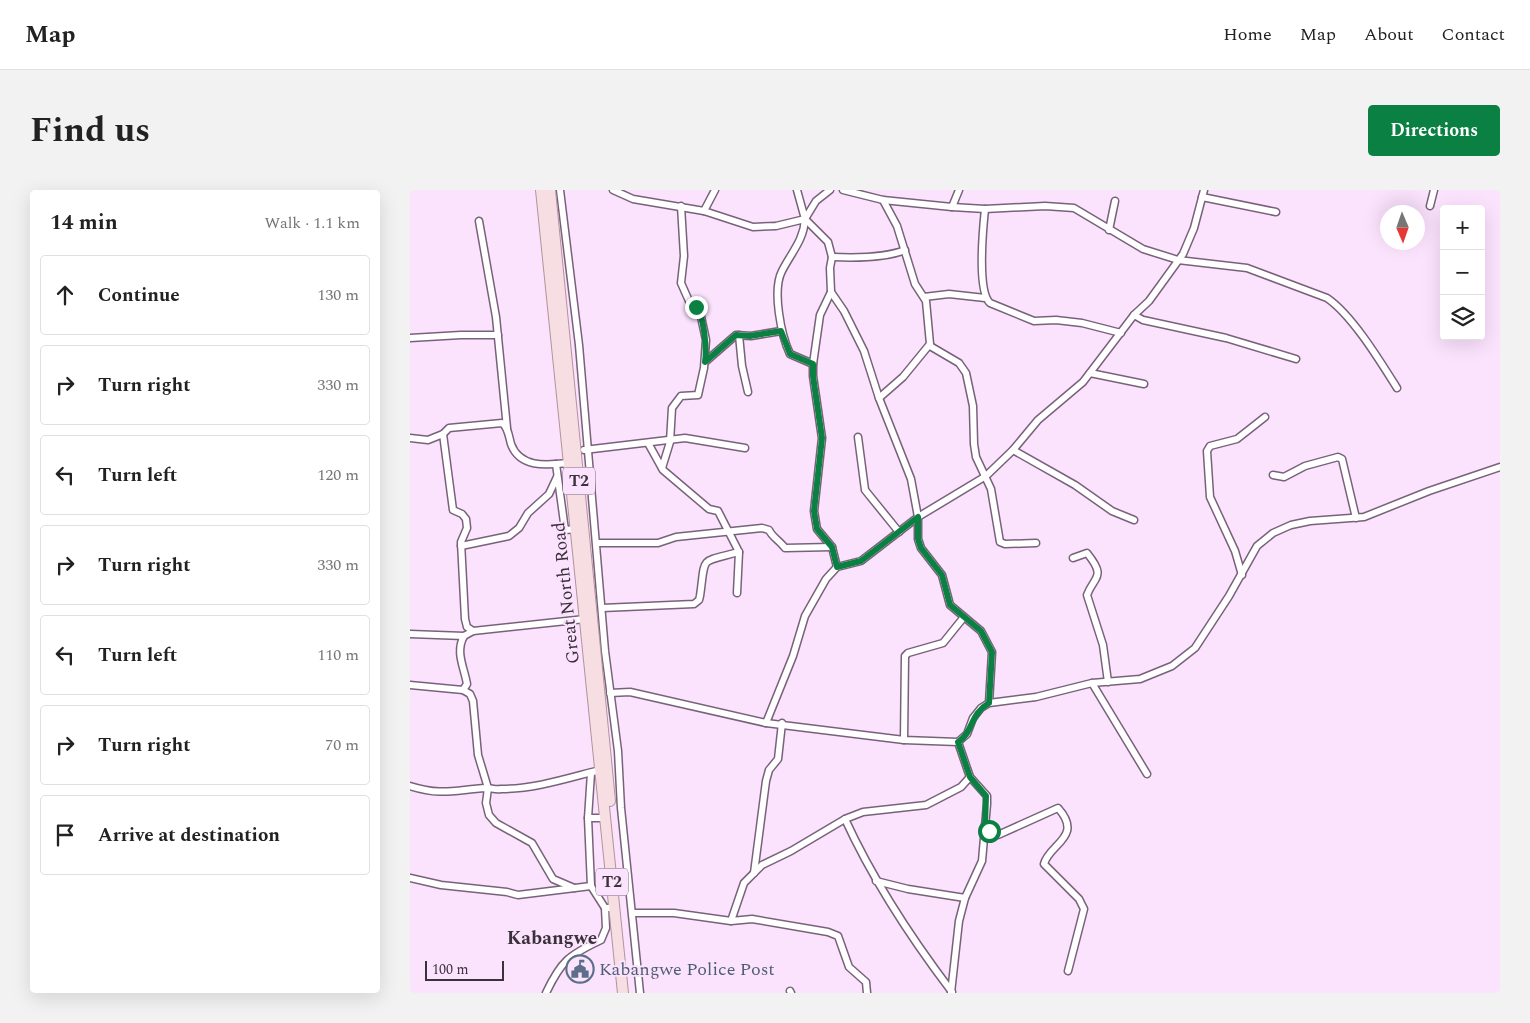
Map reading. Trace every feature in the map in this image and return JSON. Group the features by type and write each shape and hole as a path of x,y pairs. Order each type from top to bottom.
{"main road":[{"name":"Great North Road","path":"541,190 577,529 595,772 606,818 610,908 623,993"},
{"name":"Great North Road","path":"550,190 581,450 630,993"}],"street":[{"path":"560,190 579,345 581,450 597,543 640,993"},
{"path":"613,190 639,201 704,210 753,227 776,226 805,218 816,202 830,190"},
{"path":"704,210 715,190"},
{"path":"797,190 805,218 803,235 780,273 781,331 790,354 813,364"},
{"path":"843,190 882,200 952,207 984,209 1045,206 1074,208 1143,249 1178,260 1247,268 1327,298 1335,304 1372,350 1397,388"},
{"path":"879,190 882,200 897,226 915,284 924,296 927,304 930,346 903,377 879,398"},
{"path":"952,207 959,190"},
{"path":"1430,206 1434,190"},
{"path":"766,723 793,656 805,616 826,578 837,567 861,561 918,517 986,476 1013,450 1038,420 1066,394 1080,385 1134,315 1149,301 1178,260 1194,228 1203,193 1276,212"},
{"path":"1109,230 1115,201"},
{"path":"662,468 670,439 671,413 674,404 681,396 698,395 705,362 706,340 700,312 689,301 680,281 684,256 681,206"},
{"path":"984,209 981,250 985,298"},
{"path":"805,218 824,236 832,257 830,268 831,292 820,315 813,364 822,438 814,511 817,529 832,547 837,567"},
{"path":"478,221 498,336 506,428 512,446 522,458 540,465 569,463"},
{"path":"832,257 866,258 872,255 896,253 905,250"},
{"path":"831,292 844,311 864,351 879,398 911,479 918,517 918,539 921,548 942,575 950,605 981,631 992,652 989,703"},
{"path":"924,296 949,294 985,298 993,306 1034,321 1056,320 1120,333"},
{"path":"1134,315 1143,320 1226,338 1296,359"},
{"path":"705,362 733,336 750,336 781,331"},
{"path":"410,338 461,335 498,336"},
{"path":"740,335 742,366 748,392"},
{"path":"930,346 964,367 972,400 974,444 991,489 1000,542 1005,544 1036,544"},
{"path":"1090,372 1144,384"},
{"path":"1242,575 1235,551 1210,497 1207,451 1210,446 1243,436 1265,417"},
{"path":"410,438 428,440 443,434 449,428 498,422 505,425 506,428"},
{"path":"443,434 452,510 462,514 466,519 467,528 461,546 465,619 467,628 473,631"},
{"path":"858,437 865,490 899,532"},
{"path":"648,443 654,440 685,438 745,448"},
{"path":"581,450 646,441 662,468 709,508 718,511 739,552 737,593"},
{"path":"1013,450 1075,485 1112,511 1134,520"},
{"path":"1273,475 1284,477 1305,466 1342,458 1356,518"},
{"path":"556,464 565,530 577,529"},
{"path":"610,693 630,692 766,723 782,723 904,740 958,742 967,734 981,708 989,703 1036,697 1092,683 1126,682 1157,674 1186,656 1203,637 1242,575 1257,546 1273,533 1291,525 1310,521 1356,518 1500,467"},
{"path":"461,546 509,536 519,528 528,513 549,494 557,477"},
{"path":"597,543 658,543 676,537 762,528 769,530 773,537 781,541 787,548 832,547"},
{"path":"602,608 694,604 699,600 700,596 703,565 707,561 739,552"},
{"path":"1073,558 1087,553 1096,567 1096,581 1087,596 1104,645 1108,682"},
{"path":"904,740 905,656 908,653 943,643 964,617"},
{"path":"410,634 464,636 473,631 585,618"},
{"path":"463,690 466,684 461,664 460,643 464,636"},
{"path":"1092,683 1147,774"},
{"path":"410,685 463,690 470,694 473,701 478,755 488,788 486,803 489,815 496,823 531,841 550,876 558,882 574,888"},
{"path":"754,873 766,781 769,770 778,760 782,723"},
{"path":"952,992 955,943 965,898 982,861 986,796 970,777 958,742"},
{"path":"410,786 421,791 438,793 488,788 500,790 528,787 595,772 588,818 590,886 610,908 606,928 601,940 575,952 562,965 546,993"},
{"path":"731,921 744,884 762,865 791,851 845,819 863,812 926,805 961,787 970,777"},
{"path":"985,825 989,831 998,835 1058,808 1061,812 1066,825 1065,836 1046,858 1044,864 1079,899 1084,909 1068,972"},
{"path":"588,818 606,818"},
{"path":"845,819 876,881 933,968 952,992"},
{"path":"410,878 440,886 507,892 518,895 590,886"},
{"path":"876,881 908,890 965,898"},
{"path":"633,912 674,913 731,921 752,919 810,928 835,935 839,940 849,967 866,982 867,993"}],"place":[{"name":"Kabangwe Police Post","path":"580,969"}],"district":[{"name":"Kabangwe","path":"552,938"}],"route":[{"path":"696,307 701,315 702,328 706,340 705,362 733,336 750,336 781,331 790,354 813,364 822,438 822,456 814,500 814,511 817,529 832,547 837,567 861,561 918,517 918,539 921,548 939,569 950,605 981,631 992,652 989,703 981,708 967,734 958,742 970,777 986,796 985,825 989,831"}]}
